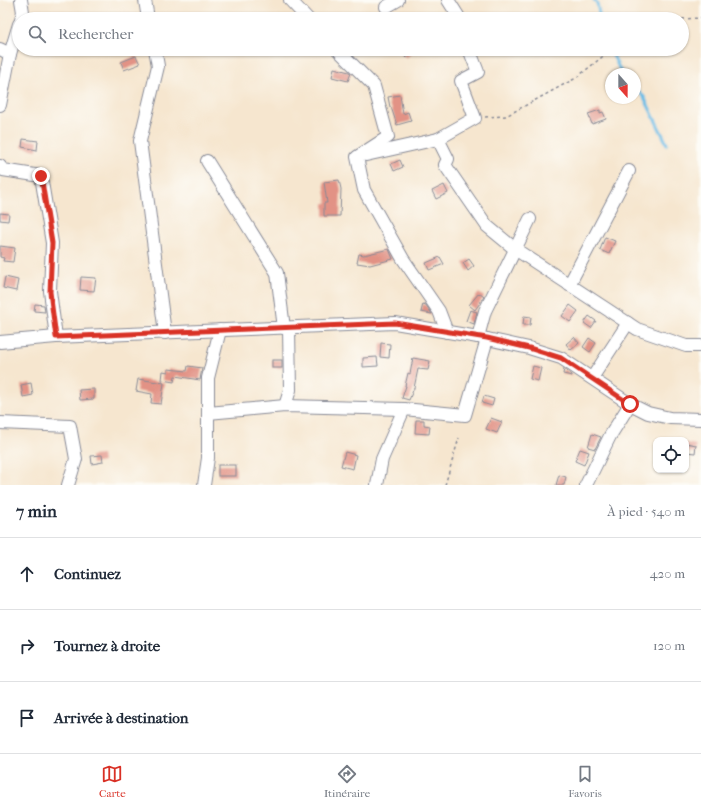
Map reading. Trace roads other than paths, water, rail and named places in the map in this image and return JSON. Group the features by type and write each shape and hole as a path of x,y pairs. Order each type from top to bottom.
{"street":[{"path":"21,0 23,12"},
{"path":"145,0 147,12"},
{"path":"290,0 301,12"},
{"path":"386,7 398,0"},
{"path":"448,0 456,12"},
{"path":"0,105 5,52 12,38"},
{"path":"156,56 158,66 140,141 165,332"},
{"path":"344,56 374,86 388,137 357,157"},
{"path":"357,157 438,139 476,118 461,81 478,72 472,56"},
{"path":"438,139 448,159 445,165 487,226 515,249 638,329 686,346 701,346"},
{"path":"357,157 364,190 403,259 439,310 447,332"},
{"path":"207,161 277,273 287,328 290,390 285,406"},
{"path":"0,166 3,170 41,176 52,243 50,292 56,337"},
{"path":"569,285 629,171"},
{"path":"208,413 285,406 404,409 465,415 482,338 485,311 530,219"},
{"path":"0,342 56,337 395,323 482,338 529,348 561,358 630,404 648,413 670,418 701,419"},
{"path":"592,378 628,323"},
{"path":"204,485 208,458 208,378 220,330"},
{"path":"586,485 610,436 630,404"},
{"path":"377,485 382,459 404,409"},
{"path":"0,423 70,426 76,459 68,485"}],"waterway":[{"path":"594,0 597,3 599,12"},
{"path":"613,56 619,68"},
{"path":"641,94 667,144"}]}
